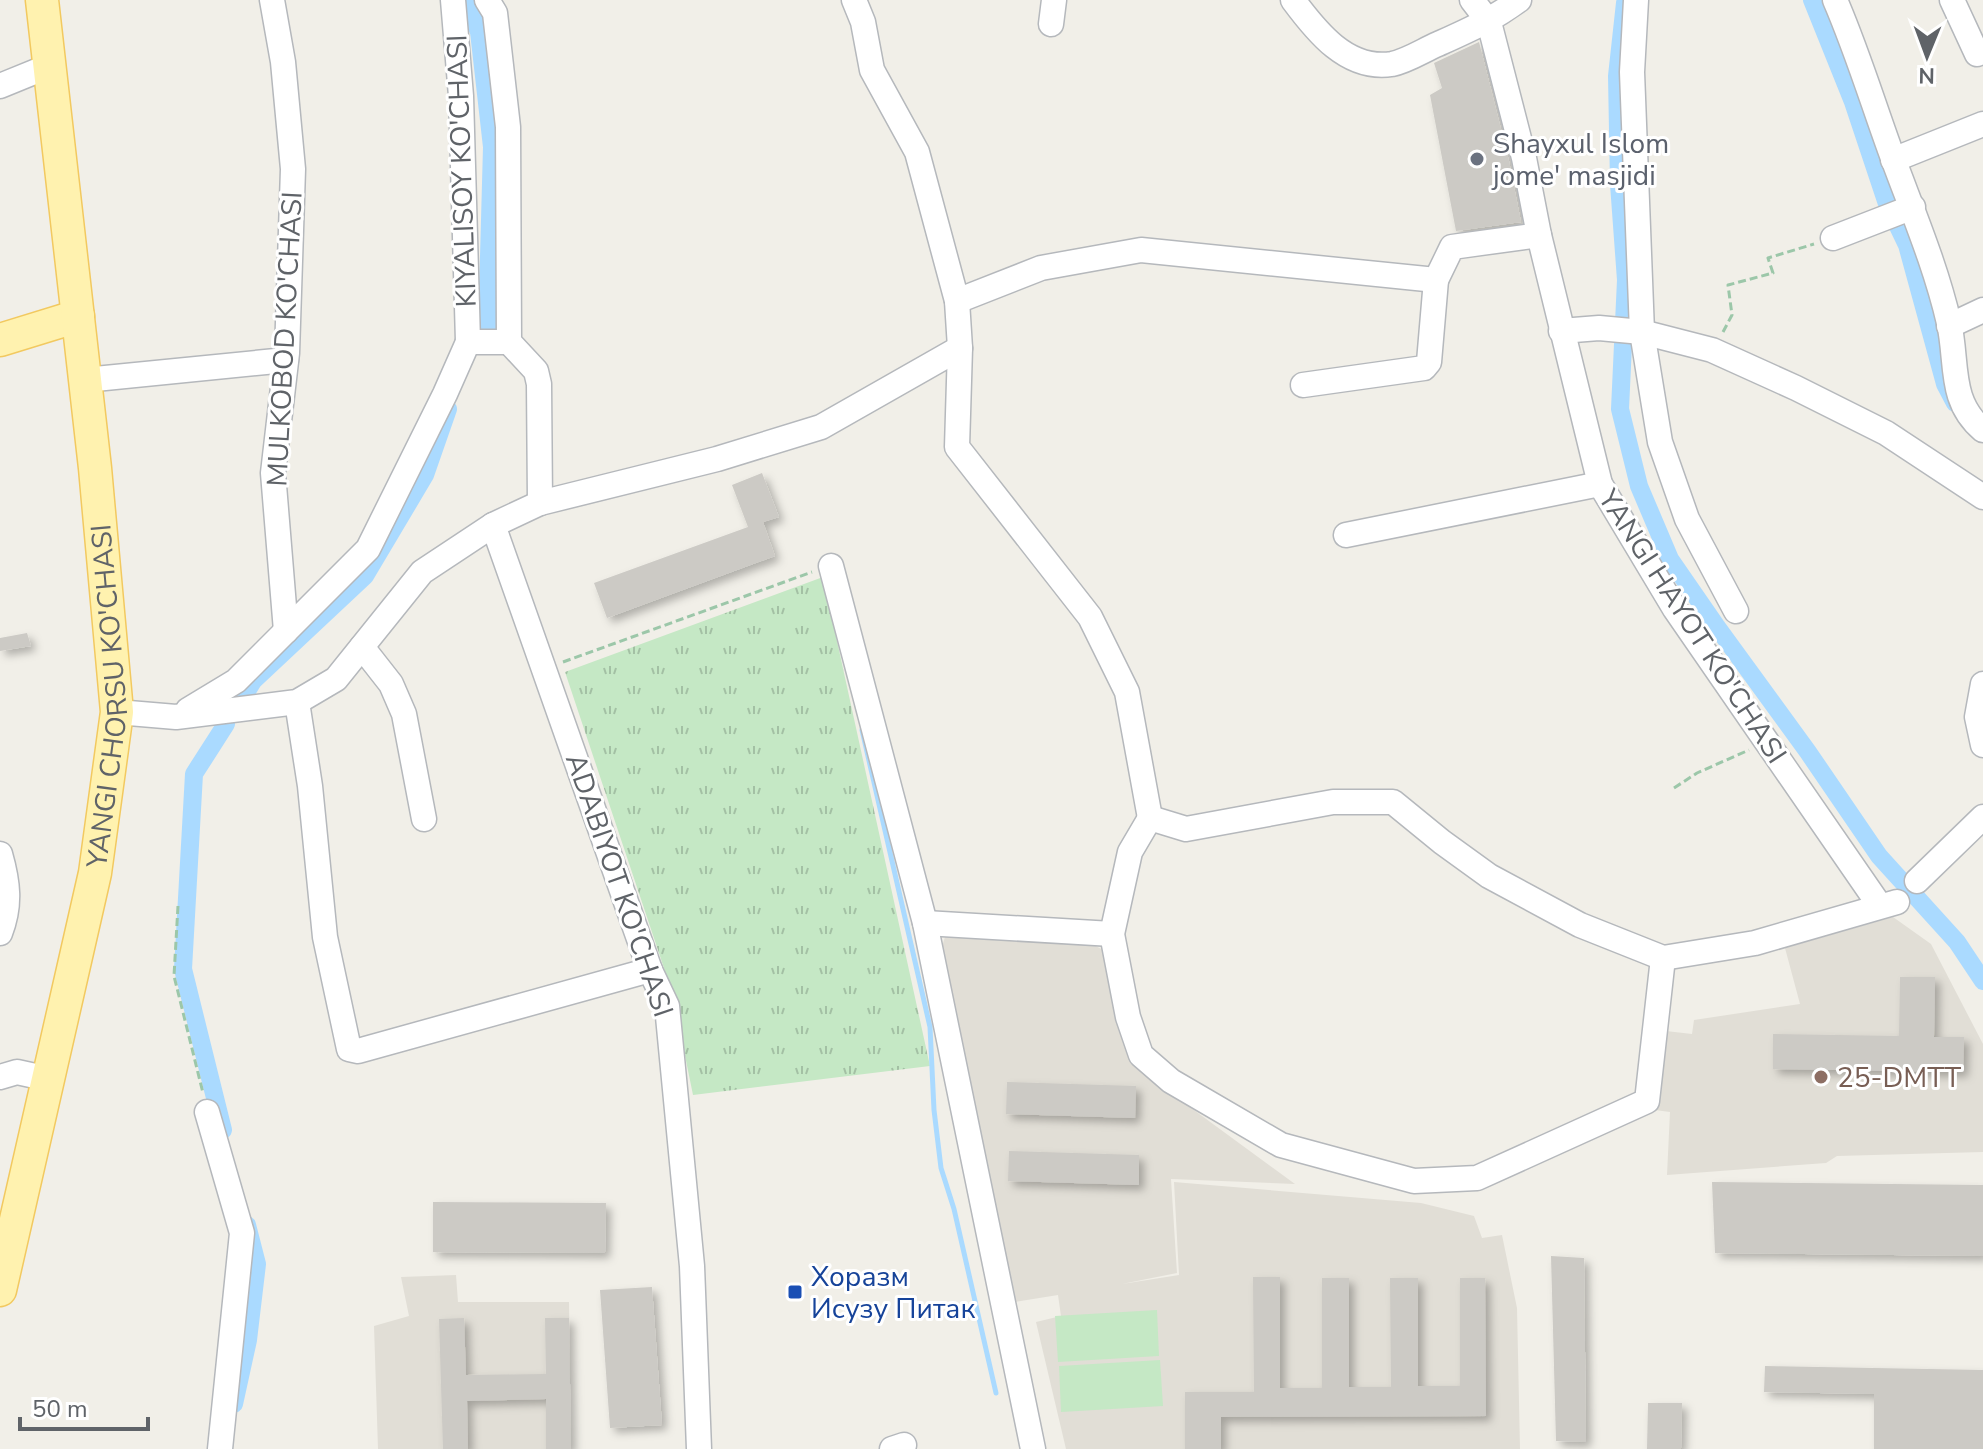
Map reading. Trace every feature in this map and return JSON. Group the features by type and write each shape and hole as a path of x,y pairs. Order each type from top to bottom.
{"main road":[{"name":"YANGI CHORSU KO'CHASI","path":"0,1290 95,873 117,712 85,380 42,0"},
{"path":"0,340 78,316"}],"street":[{"name":"MULKOBOD KO'CHASI","path":"272,0 283,62 293,169 286,360 273,473 286,631"},
{"name":"KIYALISOY KO'CHASI","path":"176,717 236,681 368,549 468,342 461,96 453,0"},
{"name":"KIYALISOY KO'CHASI","path":"468,342 509,342 508,127 495,13 487,0"},
{"path":"854,0 863,22 872,70 917,152 957,301 960,348 957,447 1090,617 1127,692 1150,818 1130,852 1112,934 1128,1017 1141,1055 1171,1081 1281,1145 1414,1181 1477,1178 1647,1101 1663,958 1580,925 1489,876 1393,802 1333,802 1186,829 1150,818"},
{"path":"1293,0 1337,50 1366,62 1392,64 1489,22 1519,0"},
{"name":"YANGI HAYOT KO'CHASI","path":"1472,0 1489,22 1600,484 1675,609 1767,742 1889,904 1755,943 1663,958"},
{"path":"1636,0 1632,72 1642,332 1660,442 1687,519 1736,611"},
{"path":"1835,0 1862,63 1893,160 1927,244 1949,326 1959,400 1983,430"},
{"path":"1952,0 1977,54"},
{"path":"0,86 49,66"},
{"path":"1893,160 1983,124"},
{"path":"1833,238 1913,207"},
{"path":"1303,385 1424,368 1429,362 1436,280 1452,247 1539,235"},
{"path":"957,301 1041,268 1141,250 1436,280"},
{"path":"1949,326 1983,310"},
{"path":"1561,331 1599,328 1642,332 1712,350 1886,433 1983,497"},
{"path":"509,342 536,371 539,384 540,503"},
{"path":"117,712 176,717 297,702 336,679 422,572 493,525 540,503 717,459 821,427 960,348"},
{"path":"85,380 286,360"},
{"path":"1346,535 1600,484"},
{"name":"ADABIYOT KO'CHASI","path":"493,525 650,970 667,1006 692,1266 699,1449"},
{"path":"831,566 925,923 1033,1449"},
{"path":"362,647 391,684 404,714 424,819"},
{"path":"1983,684 1977,717 1983,745"},
{"path":"297,702 310,786 325,937 349,1049 358,1051 650,970"},
{"path":"1917,881 1983,817"},
{"path":"0,854 8,883 6,917 0,933"},
{"path":"925,923 1112,934"},
{"path":"6,1069 49,1079"},
{"path":"207,1112 242,1233 220,1449"}],"path":[{"path":"1712,350 1732,315 1728,285 1773,273 1768,258 1833,238"},
{"path":"545,669 831,566"},
{"path":"1674,788 1697,773 1767,742"},
{"path":"178,906 174,976 207,1112"}],"shaded area":[{"name":"25-DMTT","path":"1893,917 1931,944 1983,1044 1983,1152 1837,1156 1826,1163 1667,1175 1670,1112 1655,1110 1666,1031 1692,1034 1694,1020 1800,1004 1785,948"},
{"path":"945,937 1090,943 1107,952 1142,1072 1295,1184 1171,1179 1177,1273 1122,1284 1179,1275 1174,1182 1421,1203 1474,1216 1482,1238 1502,1235 1517,1308 1520,1449 1066,1449 1036,1322 1061,1316 1058,1295 1015,1302 940,953"},
{"path":"456,1275 458,1302 569,1302 571,1449 378,1449 374,1326 409,1316 401,1277"}],"green space":[{"path":"823,577 930,1066 693,1095 672,992 565,672"},
{"path":"1157,1310 1159,1356 1058,1362 1055,1316"},
{"path":"1160,1360 1163,1406 1061,1412 1059,1366"}],"building":[{"name":"Shayxul Islom jome' masjidi","path":"1479,42 1521,222 1456,231 1430,95 1442,88 1434,63"},
{"path":"762,473 779,517 763,522 775,556 607,618 594,583 748,527 732,485"},
{"path":"27,633 31,646 0,651 0,638"},
{"path":"1900,977 1935,977 1934,1037 1964,1037 1963,1072 1773,1069 1773,1034 1899,1036"},
{"path":"1007,1082 1136,1086 1135,1118 1006,1114"},
{"path":"1009,1151 1139,1155 1139,1185 1008,1181"},
{"path":"1712,1182 1983,1185 1983,1256 1715,1253"},
{"path":"433,1202 606,1203 605,1253 433,1252"},
{"path":"1551,1256 1584,1258 1586,1442 1556,1441"},
{"path":"1253,1277 1280,1277 1280,1388 1322,1388 1322,1278 1349,1278 1349,1387 1391,1387 1390,1278 1418,1278 1418,1386 1460,1386 1460,1278 1485,1278 1486,1416 1221,1417 1221,1449 1185,1449 1185,1392 1254,1392"},
{"path":"652,1287 662,1425 610,1428 600,1290"},
{"path":"464,1318 466,1375 546,1374 545,1318 569,1318 571,1449 546,1449 546,1399 467,1401 468,1449 443,1449 439,1319"},
{"path":"1765,1366 1983,1370 1983,1449 1874,1449 1874,1394 1764,1392"},
{"path":"1648,1403 1682,1403 1681,1449 1647,1449"}],"waterway":[{"path":"467,0 479,32 492,147 487,329"},
{"path":"1812,0 1853,102 1886,201 1907,245 1945,384 1955,403"},
{"path":"1625,3 1617,76 1619,184 1626,280 1620,409 1639,486 1670,559 1717,627 1879,856 1957,942 1983,981"},
{"path":"244,696 253,681 365,576 425,475 448,409"},
{"path":"223,1130 183,969 194,774 226,724"},
{"path":"862,730 930,1027 934,1110 941,1168 954,1209 996,1393"},
{"path":"234,1404 248,1340 257,1264 247,1225"}],"place":[{"name":"Shayxul Islom jome' masjidi","path":"1477,159"},
{"name":"25-DMTT","path":"1821,1077"},
{"name":"Хоразм Исузу Питак","path":"795,1292"}]}
